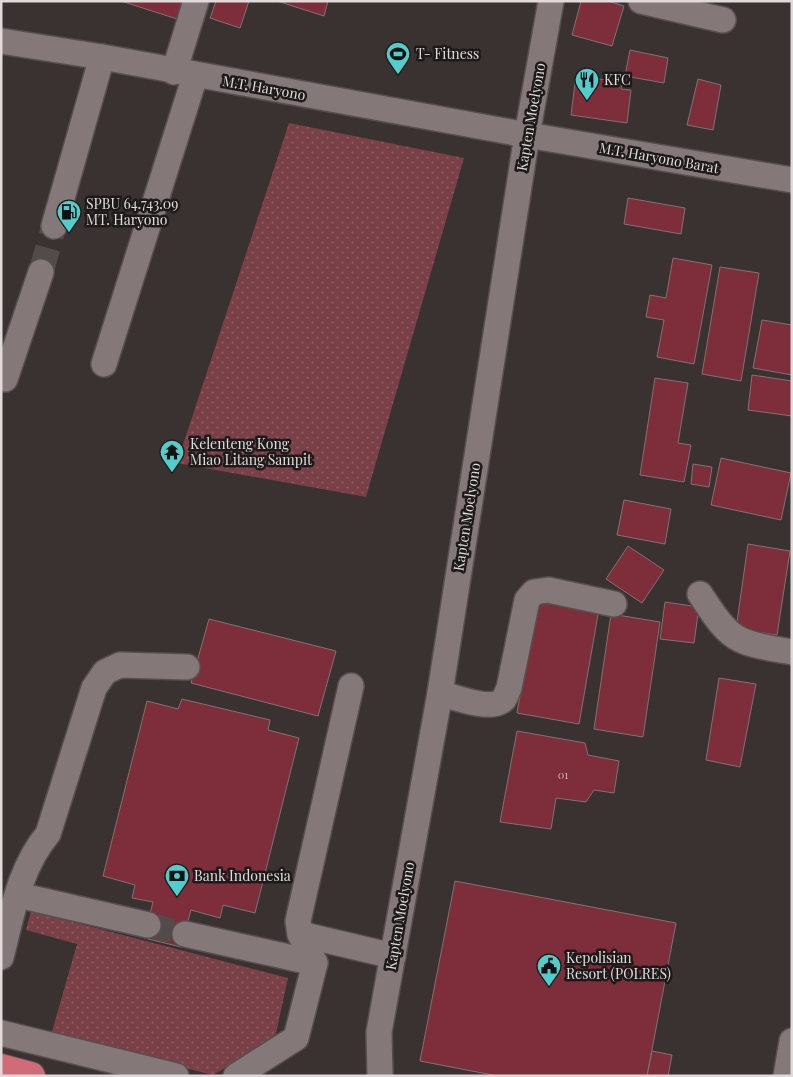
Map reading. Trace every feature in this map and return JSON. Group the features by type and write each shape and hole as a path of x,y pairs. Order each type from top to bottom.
{"highway":[{"path":"1,1068 31,1076"}],"street":[{"path":"104,364 184,74 196,1"},
{"name":"Kapten Moelyono","path":"379,1032 440,693 527,135 551,1"},
{"path":"641,1 723,20"},
{"name":"M.T. Haryono","path":"1,41 102,57 184,74 527,135"},
{"path":"54,226 102,57"},
{"name":"M.T. Haryono Barat","path":"527,135 792,180"},
{"path":"5,379 41,272"},
{"path":"440,693 479,704 493,705 503,700 509,688 527,600 534,592 548,590 614,604"},
{"path":"700,594 720,624 732,637 750,645 792,652"},
{"path":"1,957 26,868 38,846 48,834 94,688 105,672 120,665 187,667"},
{"path":"236,1076 296,1038 315,963 300,934 298,921 352,686"},
{"path":"18,894 148,925"},
{"path":"185,934 315,963"},
{"path":"300,934 393,956"},
{"path":"360,1076 379,1032"},
{"path":"379,1032 380,1076"},
{"path":"1,1033 176,1076"},
{"path":"786,1076 792,1041"}],"shaded area":[{"path":"289,123 464,158 366,497 177,463"},
{"path":"31,911 288,978 275,1038 213,1075 51,1035 77,944 26,930"}],"building":[{"path":"121,1 182,1 177,19"},
{"path":"216,1 249,1 240,28 210,18"},
{"path":"277,1 328,1 324,16"},
{"path":"581,1 608,1 624,6 612,46 572,35"},
{"path":"630,50 668,58 664,83 625,76"},
{"path":"576,76 622,82 621,89 631,90 627,123 571,115"},
{"path":"698,79 721,85 713,130 687,125"},
{"path":"628,198 685,208 681,234 624,224"},
{"path":"673,258 712,265 694,364 657,357 664,320 646,317 650,295 666,298"},
{"path":"720,267 759,273 741,381 702,374"},
{"path":"762,320 792,325 792,375 753,368"},
{"path":"752,375 792,381 792,416 748,410"},
{"path":"655,378 688,383 678,443 691,445 684,482 640,475"},
{"path":"721,458 791,473 781,520 711,505"},
{"path":"693,464 712,467 709,487 691,484"},
{"path":"624,500 671,509 665,544 617,535"},
{"path":"748,544 790,551 777,635 736,629"},
{"path":"628,546 664,570 642,603 606,579"},
{"path":"538,592 600,603 579,724 517,713"},
{"path":"665,602 699,607 694,643 660,639"},
{"path":"611,614 660,622 643,737 594,729"},
{"path":"209,619 336,651 318,716 191,683"},
{"path":"719,678 756,684 740,767 706,760"},
{"path":"182,699 270,720 268,730 299,738 255,913 223,905 220,918 191,910 181,947 144,938 153,902 132,898 135,885 103,876 147,701 178,709"},
{"path":"517,731 585,743 588,755 619,761 614,793 594,790 586,802 556,798 551,829 500,822"},
{"name":"Kepolisian Resort (POLRES)","path":"455,881 676,923 647,1076 498,1076 420,1061"},
{"path":"652,1051 672,1055 668,1076 647,1076"}],"tunnel":[{"path":"41,272 54,226"},
{"path":"148,925 185,934"}],"place":[{"name":"T- Fitness","path":"398,75"},
{"name":"KFC","path":"587,101"},
{"name":"SPBU 64.743.09 MT. Haryono","path":"69,233"},
{"name":"Kelenteng Kong Miao Litang Sampit","path":"172,473"},
{"name":"Bank Indonesia","path":"177,897"},
{"name":"Kepolisian Resort (POLRES)","path":"549,987"}]}
